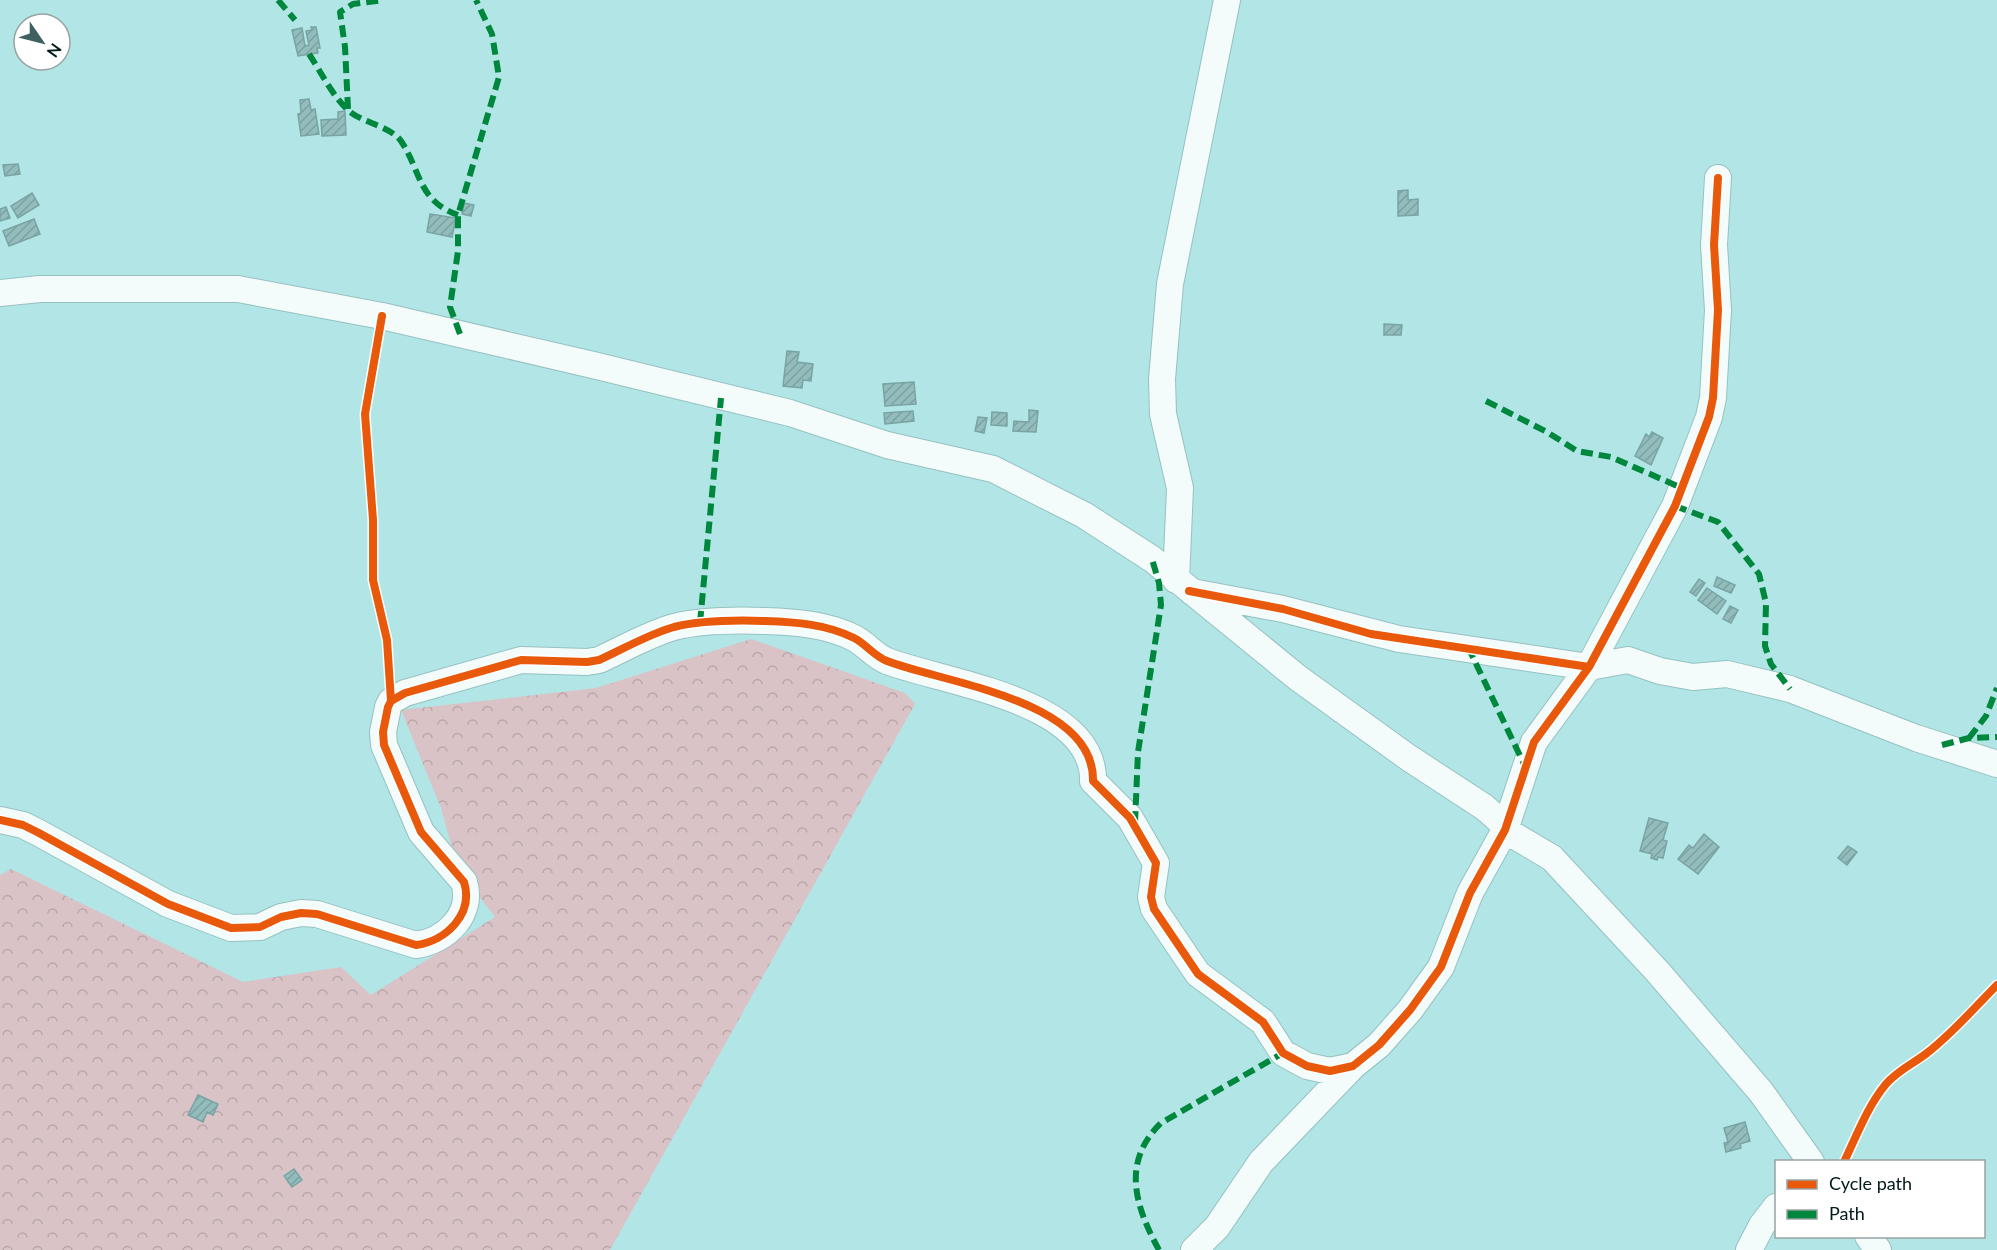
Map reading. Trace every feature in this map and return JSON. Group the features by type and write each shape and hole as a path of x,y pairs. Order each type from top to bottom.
{"street":[{"path":"1183,586 1180,488 1163,414 1162,380 1170,284 1227,0"},
{"path":"1194,1250 1217,1227 1262,1162 1353,1066 1379,1045 1410,1010 1440,967 1470,893 1505,830 1524,764 1534,742 1589,667 1675,506 1709,417 1713,398 1719,310 1714,244 1718,178"},
{"path":"0,292 40,289 238,289 382,316 593,365 790,413 887,445 993,469 1084,515 1172,573 1183,586 1298,678 1409,758 1484,807 1499,820 1505,830 1552,858 1657,971 1761,1092 1810,1160"},
{"path":"1183,586 1283,609 1371,634 1589,667 1628,660 1660,671 1693,677 1727,674 1790,689 1916,738 1997,764"},
{"path":"0,820 32,829 168,904 231,928 254,928 282,917 302,913 316,914 416,945 429,943 449,930 460,917 467,898 464,882 421,832 384,745 385,717 391,701 400,695 521,660 587,662 599,660 674,627 700,623 764,621 816,624 852,637 885,660 975,687 1054,717 1087,752 1093,764 1093,781 1130,818 1156,863 1150,897 1154,909 1198,974 1263,1022 1282,1053 1307,1066 1330,1071 1353,1066"},
{"path":"1749,1250 1770,1213 1775,1209"}],"green space":[{"path":"751,639 905,693 915,704 610,1250 0,1250 0,875 11,869 243,982 341,967 371,995 495,917 458,869 441,808 401,710 596,688"}],"building":[{"path":"311,27 316,27 320,48 317,48 318,53 298,56 292,30 302,28 305,46 309,45 306,31 312,30"},
{"path":"309,99 311,110 315,109 319,134 301,136 298,114 301,113 300,100"},
{"path":"345,111 346,135 322,136 321,120 338,119 338,112"},
{"path":"18,164 20,174 5,176 3,165"},
{"path":"1408,190 1408,200 1418,199 1418,215 1398,216 1398,191"},
{"path":"32,193 39,205 18,218 11,206"},
{"path":"464,203 474,205 471,216 462,214"},
{"path":"6,207 10,218 0,221 0,209"},
{"path":"430,214 456,218 452,237 427,232"},
{"path":"34,219 40,234 9,246 3,231"},
{"path":"1384,324 1402,325 1401,335 1384,335"},
{"path":"787,351 799,352 797,362 813,364 811,381 803,380 802,388 783,386"},
{"path":"914,382 916,404 885,406 883,384"},
{"path":"1029,410 1038,411 1036,432 1013,431 1014,421 1029,422"},
{"path":"913,411 914,421 885,424 884,413"},
{"path":"992,412 1007,413 1007,426 991,425"},
{"path":"978,417 987,418 984,433 975,431"},
{"path":"1652,432 1663,438 1651,465 1635,456 1646,434 1649,437"},
{"path":"1717,577 1735,585 1731,593 1714,586"},
{"path":"1699,579 1705,583 1696,596 1690,592"},
{"path":"1707,588 1726,601 1717,614 1698,600"},
{"path":"1730,606 1738,610 1731,623 1723,619"},
{"path":"1649,818 1668,823 1663,840 1667,841 1663,858 1658,857 1657,860 1651,858 1652,854 1640,851"},
{"path":"1704,834 1719,847 1698,874 1678,859 1689,845 1693,848"},
{"path":"1848,846 1857,852 1847,865 1838,858"},
{"path":"198,1095 218,1104 213,1115 207,1112 203,1122 188,1115"},
{"path":"1745,1122 1750,1141 1740,1144 1741,1148 1726,1152 1724,1143 1728,1142 1724,1128"},
{"path":"294,1169 302,1180 292,1187 284,1176"}],"marked path":[{"path":"278,0 295,20"},
{"path":"348,109 345,47 340,12 353,4 383,0"},
{"path":"460,334 450,307 458,251 458,215 499,77 492,34 476,0"},
{"path":"309,54 332,92 343,105 355,115 396,136 408,152 422,184 435,202 458,215"},
{"path":"700,623 721,398"},
{"path":"1486,401 1547,432 1577,451 1611,457 1682,488"},
{"path":"1675,506 1718,522 1759,574 1766,603 1765,646 1771,664 1790,689"},
{"path":"1135,823 1138,752 1161,605 1159,583 1152,559"},
{"path":"1468,647 1524,764"},
{"path":"1969,738 1986,716 1997,688"},
{"path":"1942,745 1969,738 1997,737"},
{"path":"1159,1250 1144,1217 1136,1185 1136,1169 1140,1153 1148,1138 1161,1123 1283,1053"}],"cycle path":[{"path":"0,820 23,825 168,904 231,928 260,927 281,917 301,913 317,914 416,945 438,938 455,924 465,905 466,894 464,882 421,832 384,745 383,732 391,701 405,693 521,660 587,662 599,660 655,634 685,625 742,621 810,625 854,638 887,661 1012,699 1044,713 1070,731 1087,753 1093,781 1130,818 1156,863 1151,897 1154,909 1198,974 1263,1022 1283,1053 1307,1066 1330,1071 1353,1066 1379,1045 1410,1010 1441,967 1470,893 1505,830 1534,742 1589,667 1675,506 1709,417 1713,398 1718,310 1714,245 1718,178"},
{"path":"382,316 365,414 373,520 373,580 387,640 391,701"},
{"path":"1189,591 1283,609 1371,634 1589,667"},
{"path":"1845,1160 1868,1112 1886,1084 1946,1037 1997,985"}]}
